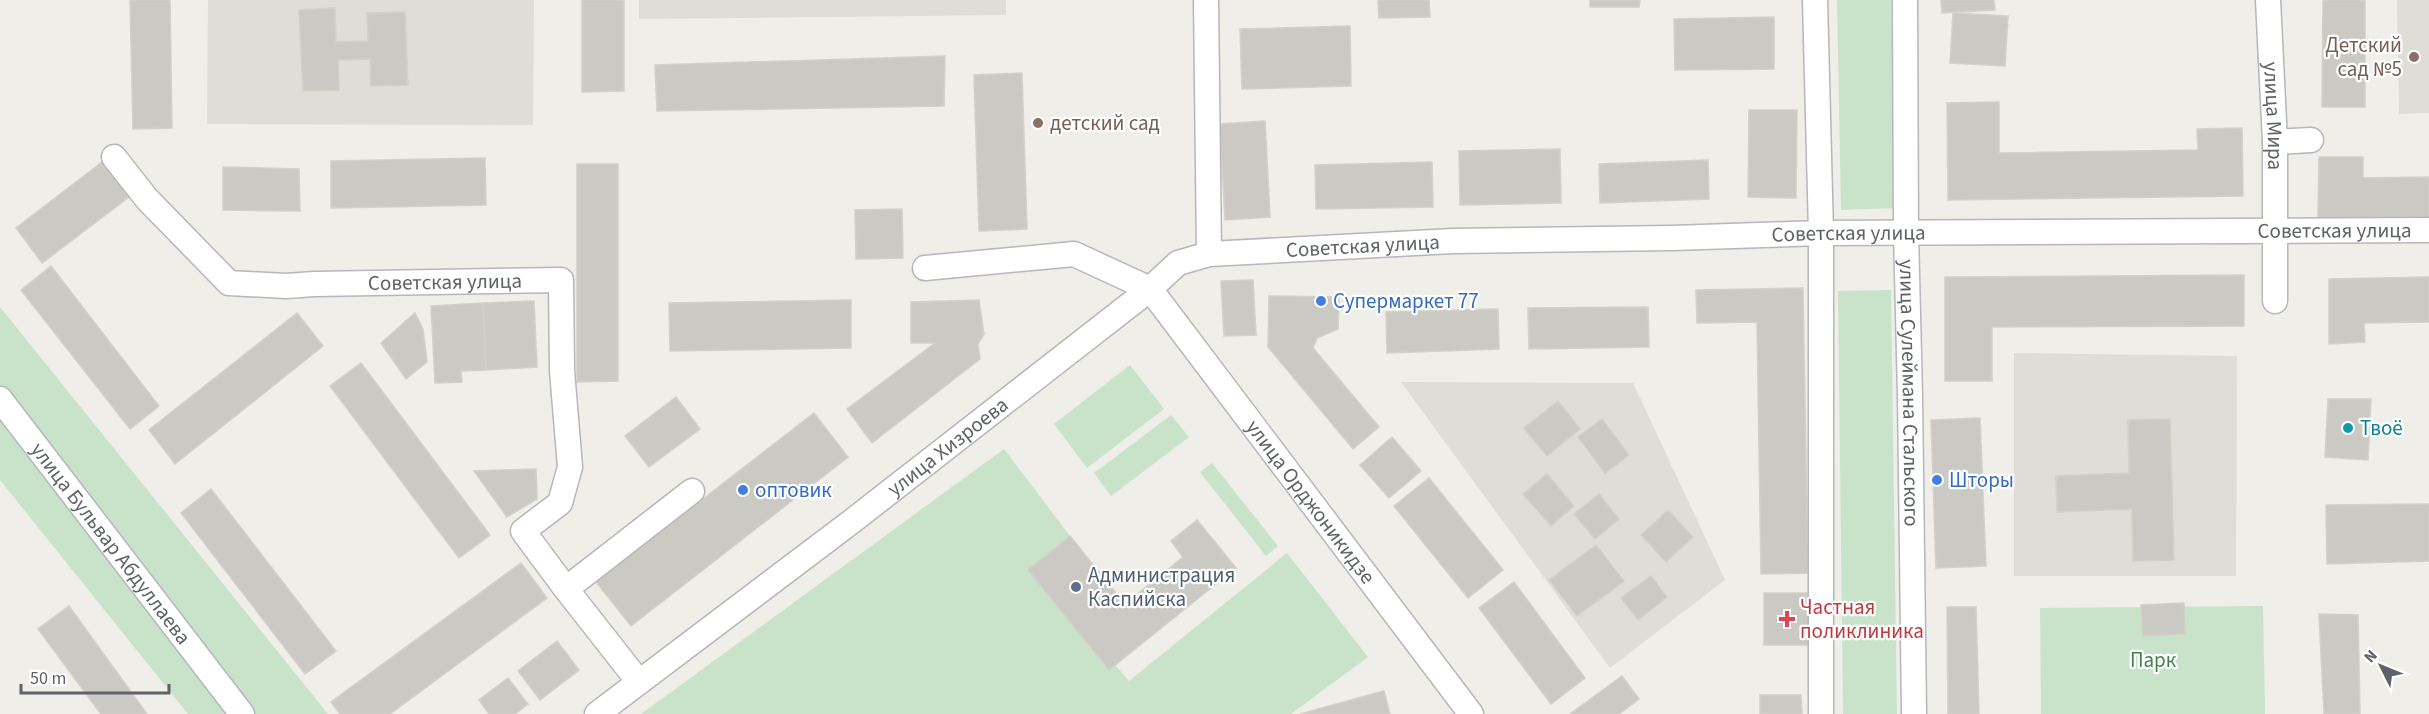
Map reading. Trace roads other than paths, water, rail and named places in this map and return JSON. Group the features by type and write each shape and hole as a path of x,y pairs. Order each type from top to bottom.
{"street":[{"path":"1206,0 1209,254"},
{"path":"1815,0 1821,233 1821,714"},
{"name":"улица Сулеймана Стальского","path":"1905,0 1906,232 1914,714"},
{"name":"улица Мира","path":"2268,0 2275,142 2276,301"},
{"path":"2275,142 2311,140"},
{"name":"Советская улица","path":"114,157 147,199 229,284 286,286 561,280 562,371 570,467 560,503 523,531 566,589"},
{"name":"Советская улица","path":"1269,252 1453,241 1821,233 2429,230"},
{"name":"улица Хизроева","path":"597,714 851,522 1150,289 1178,263 1209,254 1269,252"},
{"path":"925,268 1074,254 1150,289"},
{"name":"улица Орджоникидзе","path":"1150,289 1471,714"},
{"name":"улица Бульвар Абдуллаева","path":"0,399 242,714"},
{"path":"639,682 566,589 692,491"}],"place":[{"name":"Детский сад №5","path":"2414,57"},
{"name":"детский сад","path":"1038,123"},
{"name":"Супермаркет 77","path":"1321,301"},
{"name":"Твоё","path":"2348,428"},
{"name":"Шторы","path":"1937,480"},
{"name":"оптовик","path":"743,490"},
{"name":"Администрация Каспийска","path":"1076,587"},
{"name":"Частная поликлиника","path":"1787,619"}],"park label":[{"name":"Парк","path":"2153,660"}]}
